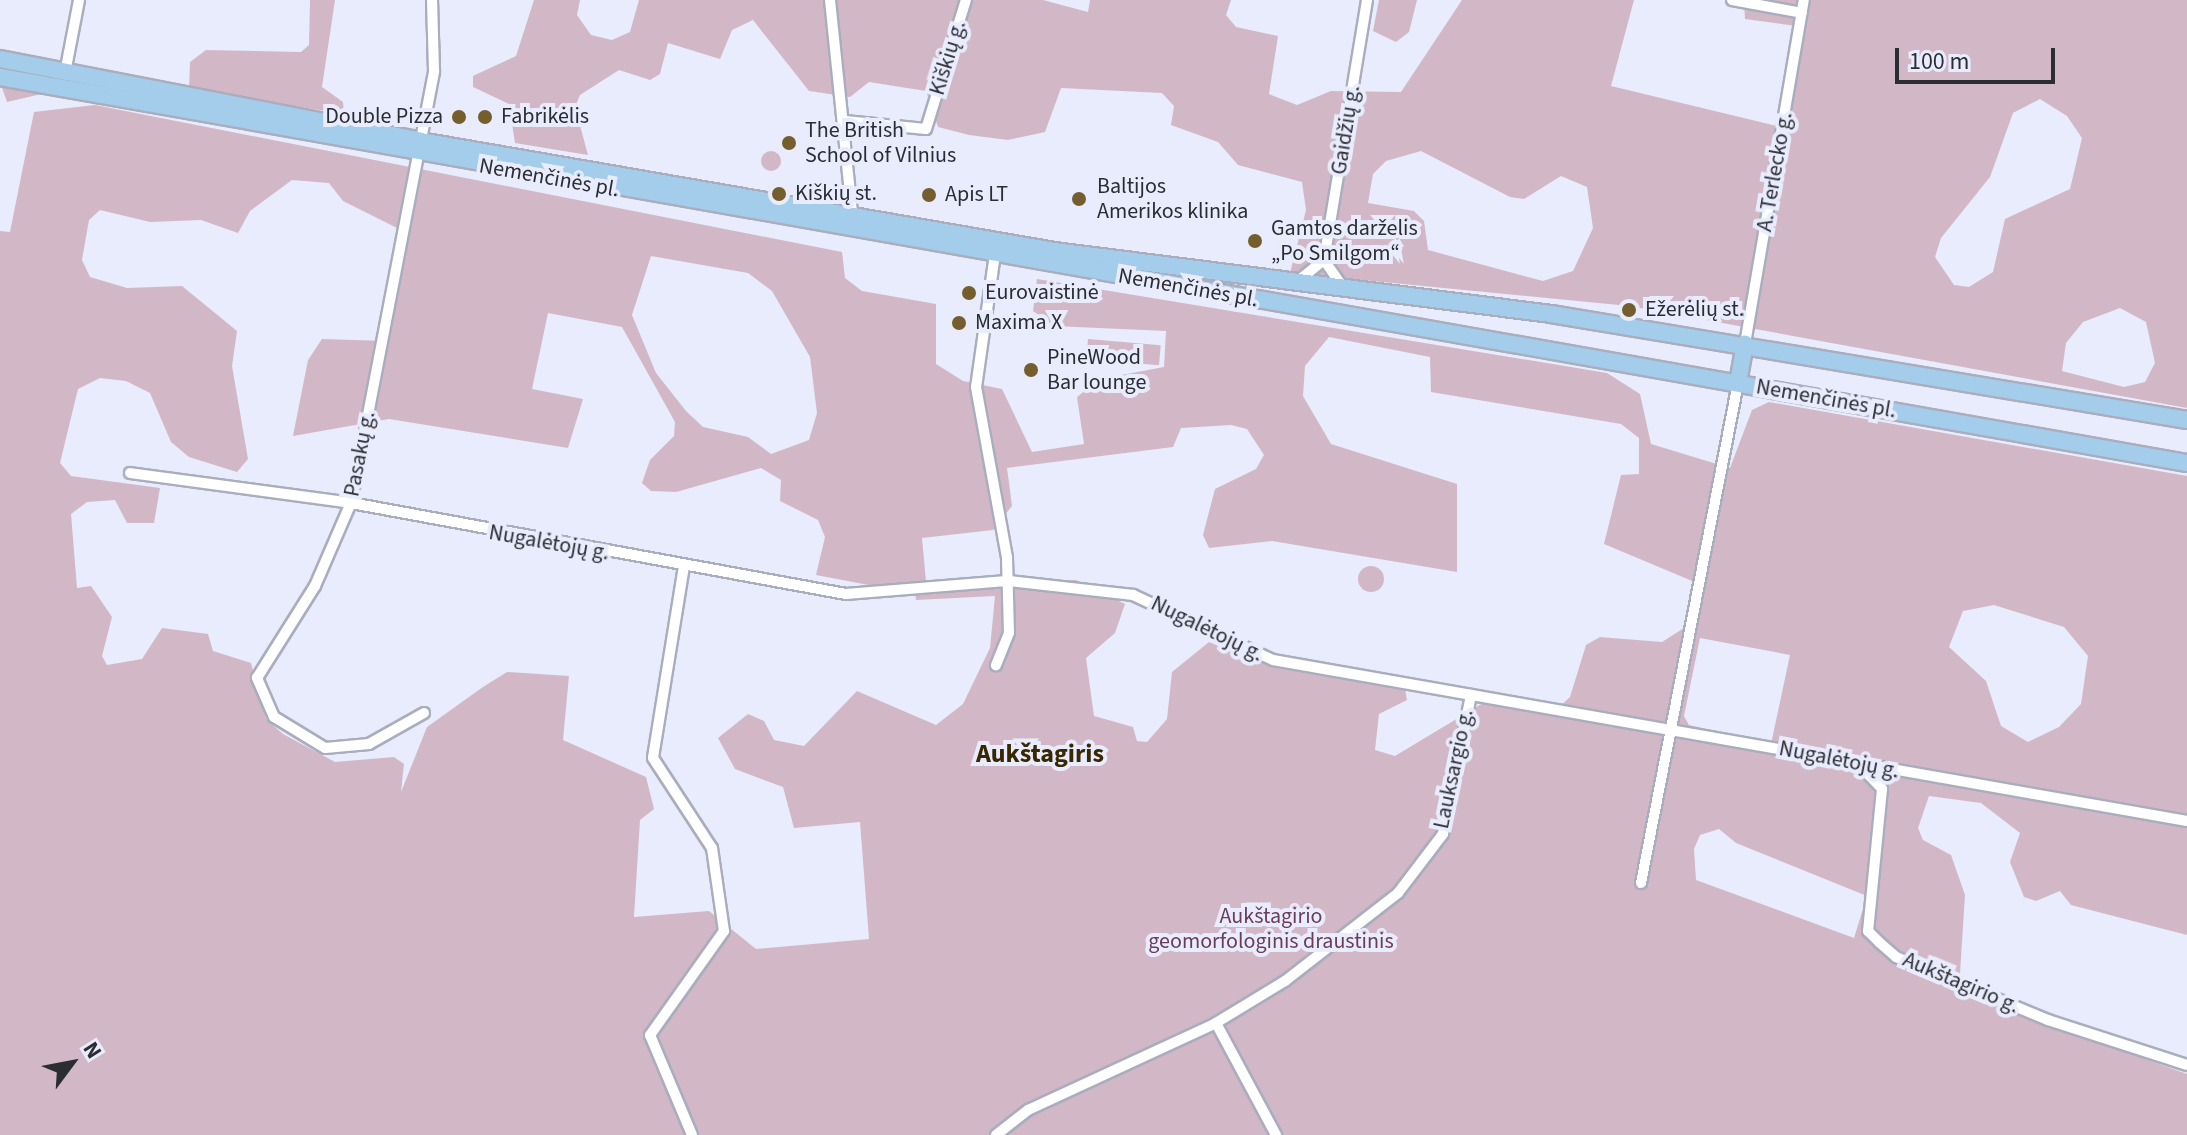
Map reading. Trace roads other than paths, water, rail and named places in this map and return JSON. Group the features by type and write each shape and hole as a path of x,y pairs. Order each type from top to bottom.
{"main road":[{"name":"Nemenčinės pl.","path":"0,59 418,148"},
{"name":"Nemenčinės pl.","path":"0,77 852,223 1745,344 2187,420"},
{"name":"Nemenčinės pl.","path":"852,223 995,254 2187,463"},
{"path":"1738,383 1745,344"}],"street":[{"path":"65,73 79,0"},
{"name":"Pasakų g.","path":"424,713 369,744 325,748 291,732 260,695 257,678 315,586 351,503 436,46 432,0"},
{"path":"830,0 845,121 852,223"},
{"name":"Kiškių g.","path":"845,121 926,129 966,0"},
{"name":"Gaidžių g.","path":"1324,260 1367,0"},
{"path":"1732,0 1802,13"},
{"name":"A. Terlecko g.","path":"1745,344 1804,0"},
{"path":"995,254 976,387 997,481 1009,581 1009,633 996,666"},
{"path":"1297,281 1324,260 1343,288"},
{"path":"1641,883 1675,727 1738,383"},
{"name":"Nugalėtojų g.","path":"130,473 351,503 684,566 870,596 1009,581 1149,599 1256,656 1471,695 1675,727 1854,764 2187,821"},
{"path":"684,566 653,758 712,848 724,931 650,1035 692,1135"},
{"name":"Lauksargio g.","path":"996,1135 1028,1110 1164,1053 1216,1023 1285,981 1398,893 1443,834 1471,695"},
{"name":"Aukštagirio g.","path":"1854,764 1882,789 1868,931 1880,943 1896,957 2048,1020 2187,1065"},
{"path":"1216,1023 1276,1135"}],"place":[{"name":"Double Pizza","path":"459,117"},
{"name":"Fabrikėlis","path":"485,117"},
{"name":"The British School of Vilnius","path":"789,143"},
{"name":"Kiškių st.","path":"779,194"},
{"name":"Apis LT","path":"929,195"},
{"name":"Baltijos Amerikos klinika","path":"1079,199"},
{"name":"Gamtos darželis „Po Smilgom“","path":"1255,241"},
{"name":"Eurovaistinė","path":"969,293"},
{"name":"Ežerėlių st.","path":"1629,310"},
{"name":"Maxima X","path":"959,323"},
{"name":"PineWood Bar lounge","path":"1031,370"}],"district":[{"name":"Aukštagiris","path":"1040,754"}],"park label":[{"name":"Aukštagirio geomorfologinis draustinis","path":"1271,928"}]}
